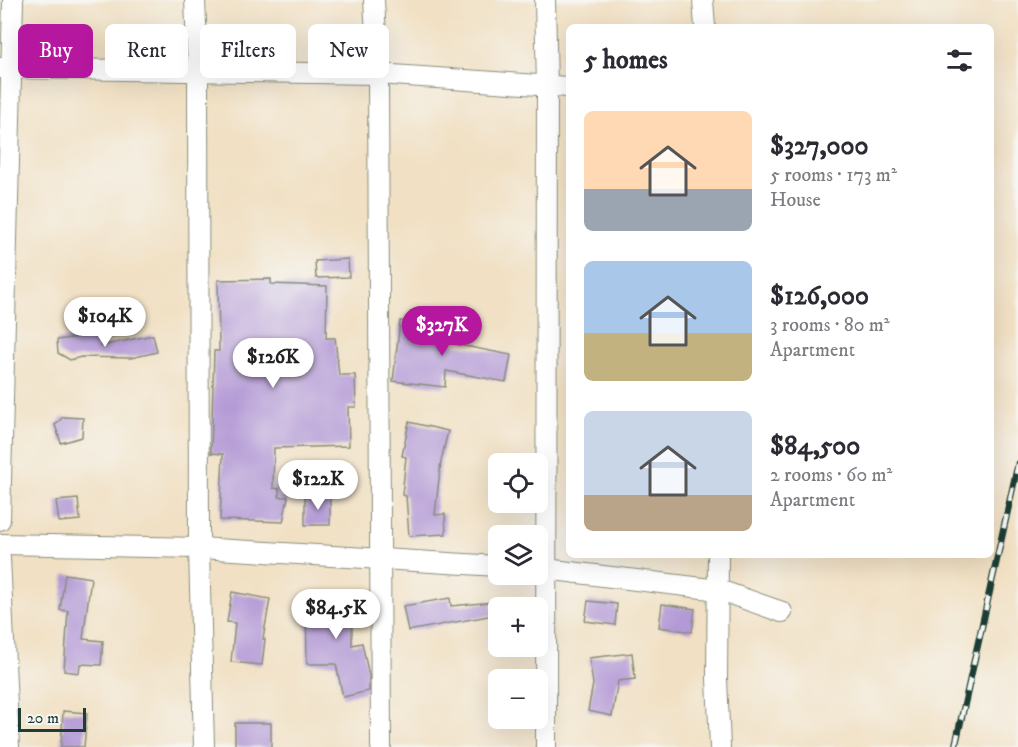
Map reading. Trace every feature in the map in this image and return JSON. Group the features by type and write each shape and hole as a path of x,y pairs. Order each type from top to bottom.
{"street":[{"path":"0,520 6,69 13,0"},
{"path":"195,0 198,71 199,548 204,747"},
{"path":"374,0 375,24"},
{"path":"542,525 547,86 545,0"},
{"path":"704,0 705,24"},
{"path":"6,69 308,73"},
{"path":"389,75 566,87"},
{"path":"378,78 381,747"},
{"path":"0,544 199,548 488,565"},
{"path":"0,558 9,747"},
{"path":"718,558 717,679 720,747"},
{"path":"548,570 719,590 782,612"},
{"path":"541,585 546,747"}],"building":[{"path":"348,259 349,277 316,278 315,261"},
{"path":"271,279 271,284 327,286 326,338 335,338 339,375 355,375 356,407 348,407 349,446 274,448 273,488 279,489 279,497 288,497 283,522 220,520 223,454 211,453 214,351 219,351 218,280"},
{"path":"400,321 451,327 449,343 511,355 506,382 446,371 445,387 393,381"},
{"path":"104,334 101,346 153,335 157,352 131,358 81,357 70,360 58,353 57,340"},
{"path":"63,417 83,418 82,437 61,443 55,425"},
{"path":"409,422 448,431 441,461 435,515 445,514 446,534 409,536 406,496 402,495 406,457 402,456"},
{"path":"330,496 330,525 305,525 305,497"},
{"path":"78,499 80,520 59,522 56,501"},
{"path":"65,574 91,578 83,639 103,641 101,665 80,664 79,673 64,671 68,611 60,610"},
{"path":"232,592 270,599 263,639 265,639 262,665 231,662 235,623 227,622"},
{"path":"306,593 352,593 352,645 362,643 369,676 369,691 343,697 336,664 307,664"},
{"path":"450,598 451,606 488,602 488,616 408,631 403,606"},
{"path":"588,601 617,604 615,625 585,621"},
{"path":"662,604 695,609 692,632 659,627"},
{"path":"632,653 635,679 618,681 612,716 588,711 593,684 589,658"},
{"path":"63,711 87,713 84,747 61,747"},
{"path":"235,723 271,723 271,747 235,747"}],"railway":[{"path":"955,747 1018,464"}]}
